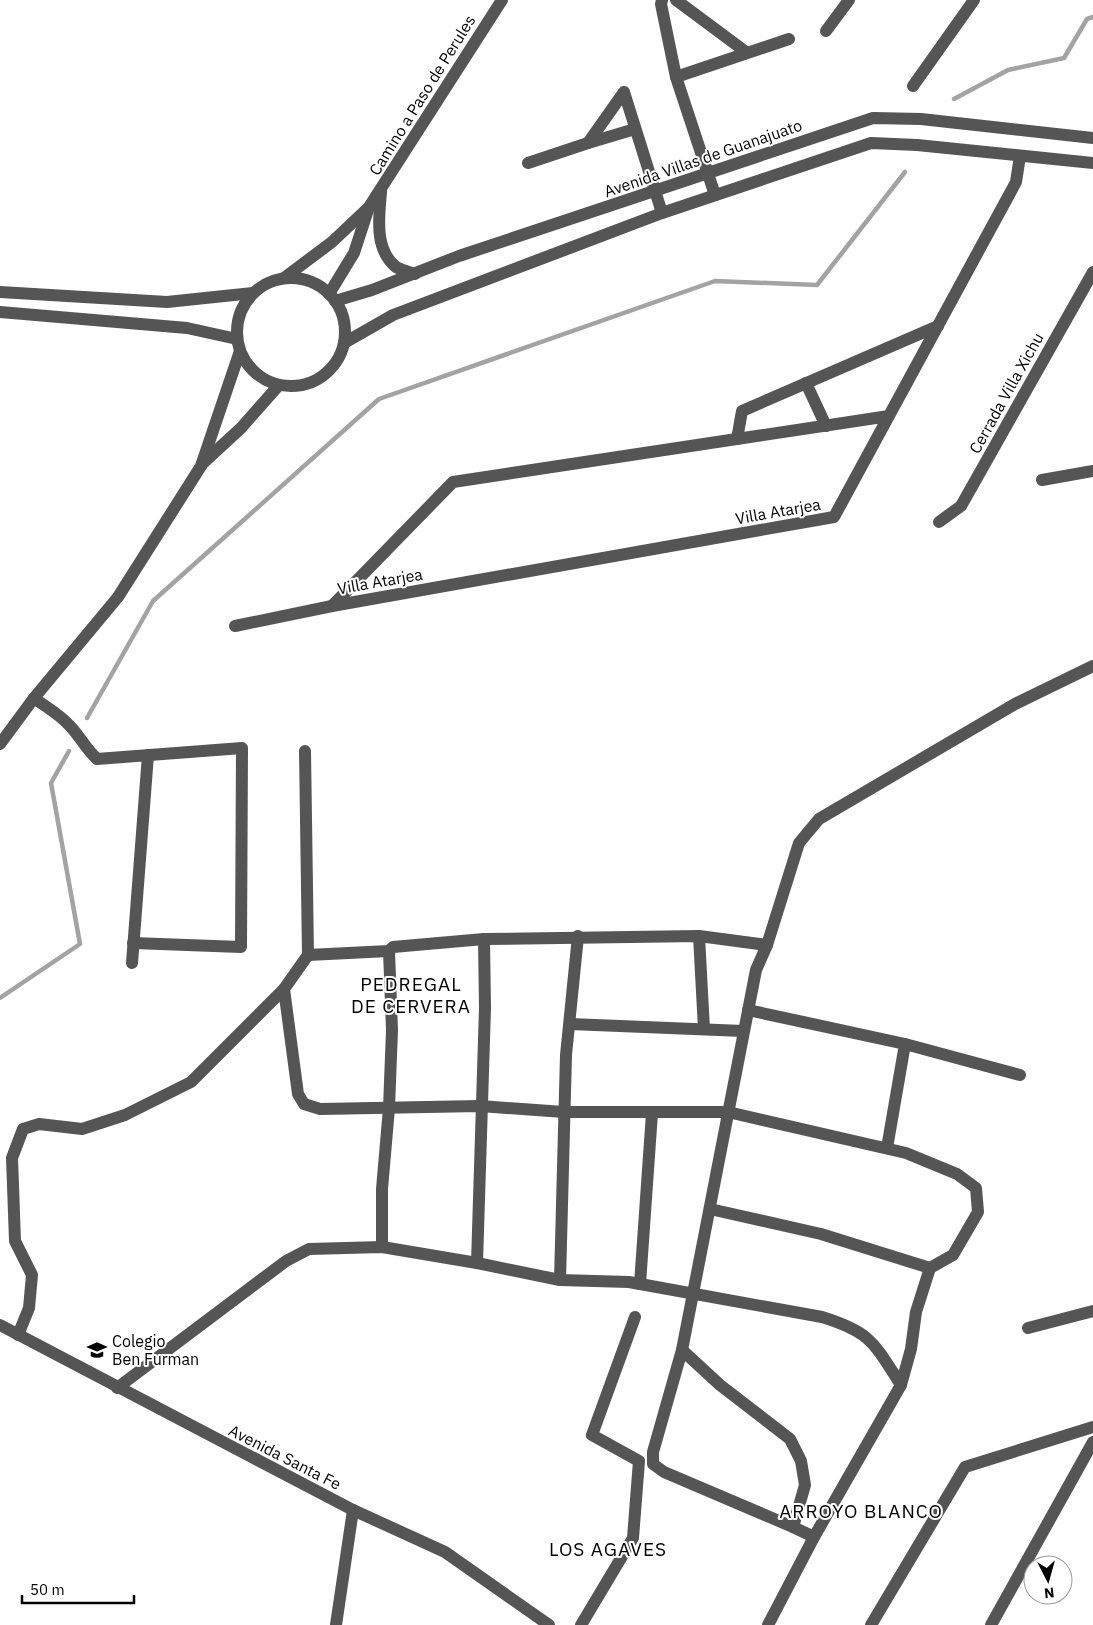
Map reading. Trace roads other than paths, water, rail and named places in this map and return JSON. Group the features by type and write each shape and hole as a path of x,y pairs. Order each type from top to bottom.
{"street":[{"name":"Camino a Paso de Perules","path":"284,278 332,242 369,208 502,0"},
{"path":"662,0 661,4 676,77 715,195"},
{"path":"676,0 746,52"},
{"path":"826,31 849,0"},
{"path":"913,86 974,0"},
{"path":"676,77 789,39"},
{"path":"588,143 624,92 662,213"},
{"name":"Avenida Villas de Guanajuato","path":"332,297 372,290 459,256 873,118 921,120 1093,138"},
{"path":"528,163 635,129"},
{"path":"344,343 393,315 662,213 871,144 916,145 1093,163"},
{"name":"Villa Atarjea","path":"332,606 834,518 1016,182 1020,156"},
{"path":"381,191 378,223 382,249 397,267 415,274"},
{"name":"Camino a Paso de Perules","path":"332,297 354,253 369,208"},
{"name":"Cerrada Villa Xichu","path":"939,522 961,506 1093,272"},
{"path":"0,312 187,328 239,345 252,368 265,378 280,385 297,385 313,380 327,372 338,358 344,343 345,328 342,314 332,297 308,281 284,278 267,283 253,293 243,306 238,322 239,345 200,466 118,597 34,698 0,744"},
{"path":"0,292 167,302 253,293"},
{"path":"736,439 742,411 938,326"},
{"path":"806,383 826,426"},
{"path":"200,466 241,428 280,385"},
{"name":"Villa Atarjea","path":"332,606 452,482 889,416"},
{"path":"1042,480 1093,471"},
{"path":"235,626 332,606"},
{"path":"814,1538 794,1527 664,1472 653,1464 653,1452 682,1350 756,970 767,945 799,843 819,819 1015,704 1093,666"},
{"path":"34,698 66,722 84,748 97,759 242,748 241,947 133,943"},
{"path":"18,1335 28,1308 32,1275 15,1241 12,1158 23,1129 40,1124 82,1129 125,1115 191,1082 284,989 308,956 305,752"},
{"path":"132,963 148,755"},
{"path":"308,956 389,951 394,946 484,939 578,936 699,936 767,945"},
{"path":"560,1280 566,1055 570,1024 572,979 578,936"},
{"path":"699,936 704,1028"},
{"path":"477,1263 480,1106 485,1008 484,939"},
{"path":"382,1247 382,1189 390,1108 392,1030 389,951"},
{"path":"284,989 298,1094 304,1104 320,1109 480,1106 564,1112 652,1114 728,1112 906,1153 957,1174 976,1188 978,1212 953,1255 930,1268 916,1312 911,1349 901,1385 814,1538 768,1625"},
{"path":"748,1010 905,1044 1020,1075"},
{"path":"570,1024 743,1031"},
{"path":"887,1148 905,1044"},
{"path":"640,1284 652,1114"},
{"path":"710,1209 821,1234 930,1268"},
{"path":"117,1388 286,1261 309,1249 382,1247 477,1263 560,1280 640,1284 822,1317 850,1326 873,1342 901,1385"},
{"path":"1028,1328 1093,1311"},
{"path":"581,1625 632,1538 639,1461 592,1435 634,1317"},
{"name":"Avenida Santa Fe","path":"0,1325 353,1510 445,1552 550,1625"},
{"path":"682,1350 720,1386 790,1440 801,1461 805,1485 794,1527"},
{"path":"871,1625 965,1467 1093,1428"},
{"path":"991,1625 1093,1442"},
{"path":"336,1625 353,1510"}],"waterway":[{"path":"954,99 1008,70 1064,58 1087,19 1093,17"},
{"path":"87,718 153,601 379,399 715,281 817,285 905,172"},
{"path":"0,998 80,944 51,783 69,751"}],"place":[{"name":"Colegio Ben Furman","path":"97,1350"}],"district":[{"name":"PEDREGAL DE CERVERA","path":"411,995"},
{"name":"ARROYO BLANCO","path":"861,1511"},
{"name":"LOS AGAVES","path":"608,1549"}]}
